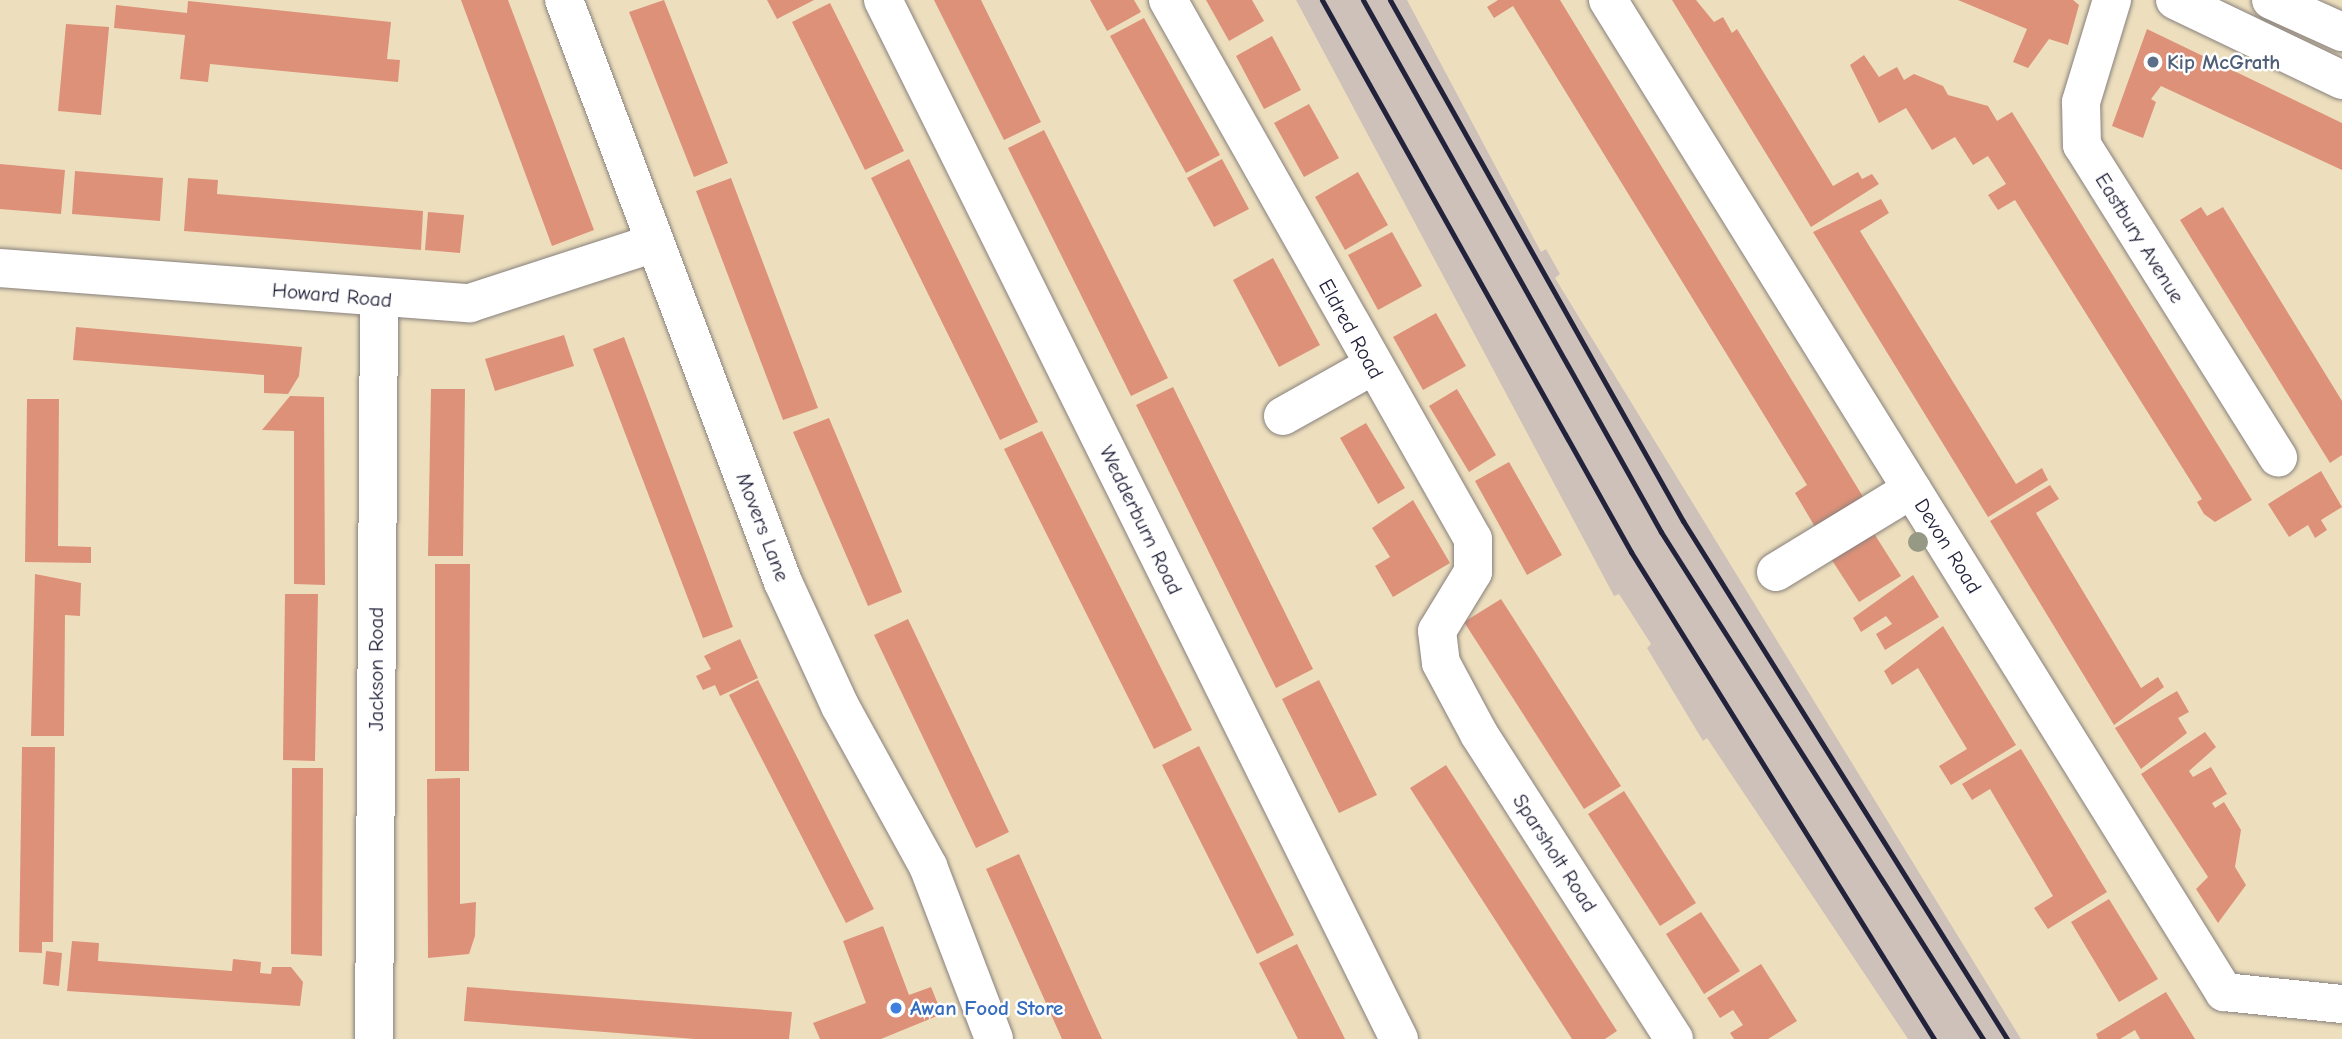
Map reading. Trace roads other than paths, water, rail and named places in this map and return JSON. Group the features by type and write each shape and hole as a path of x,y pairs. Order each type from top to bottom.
{"street":[{"name":"Movers Lane","path":"564,0 783,582 840,706 928,866 994,1039"},
{"name":"Wedderburn Road","path":"883,0 1399,1039"},
{"name":"Eldred Road","path":"1168,0 1371,366 1473,538 1473,572 1437,631 1441,663"},
{"name":"Devon Road","path":"1608,0 2224,992 2342,1004"},
{"name":"Eastbury Avenue","path":"2112,0 2081,103 2082,145 2278,458"},
{"path":"2175,0 2342,80"},
{"path":"2271,0 2342,32"},
{"name":"Howard Road","path":"0,268 379,300 496,298 655,243"},
{"name":"Jackson Road","path":"374,1039 379,300"},
{"path":"1283,416 1371,366"},
{"path":"1776,572 1912,489"},
{"name":"Sparsholt Road","path":"1441,663 1479,734 1669,1037"}],"railway":[{"path":"1322,0 1631,552 1934,1039"},
{"path":"1363,0 1661,532 1983,1039"},
{"path":"1390,0 1683,521 2007,1039"}],"place":[{"name":"Kip McGrath","path":"2153,62"},
{"name":"Awan Food Store","path":"896,1008"}]}
